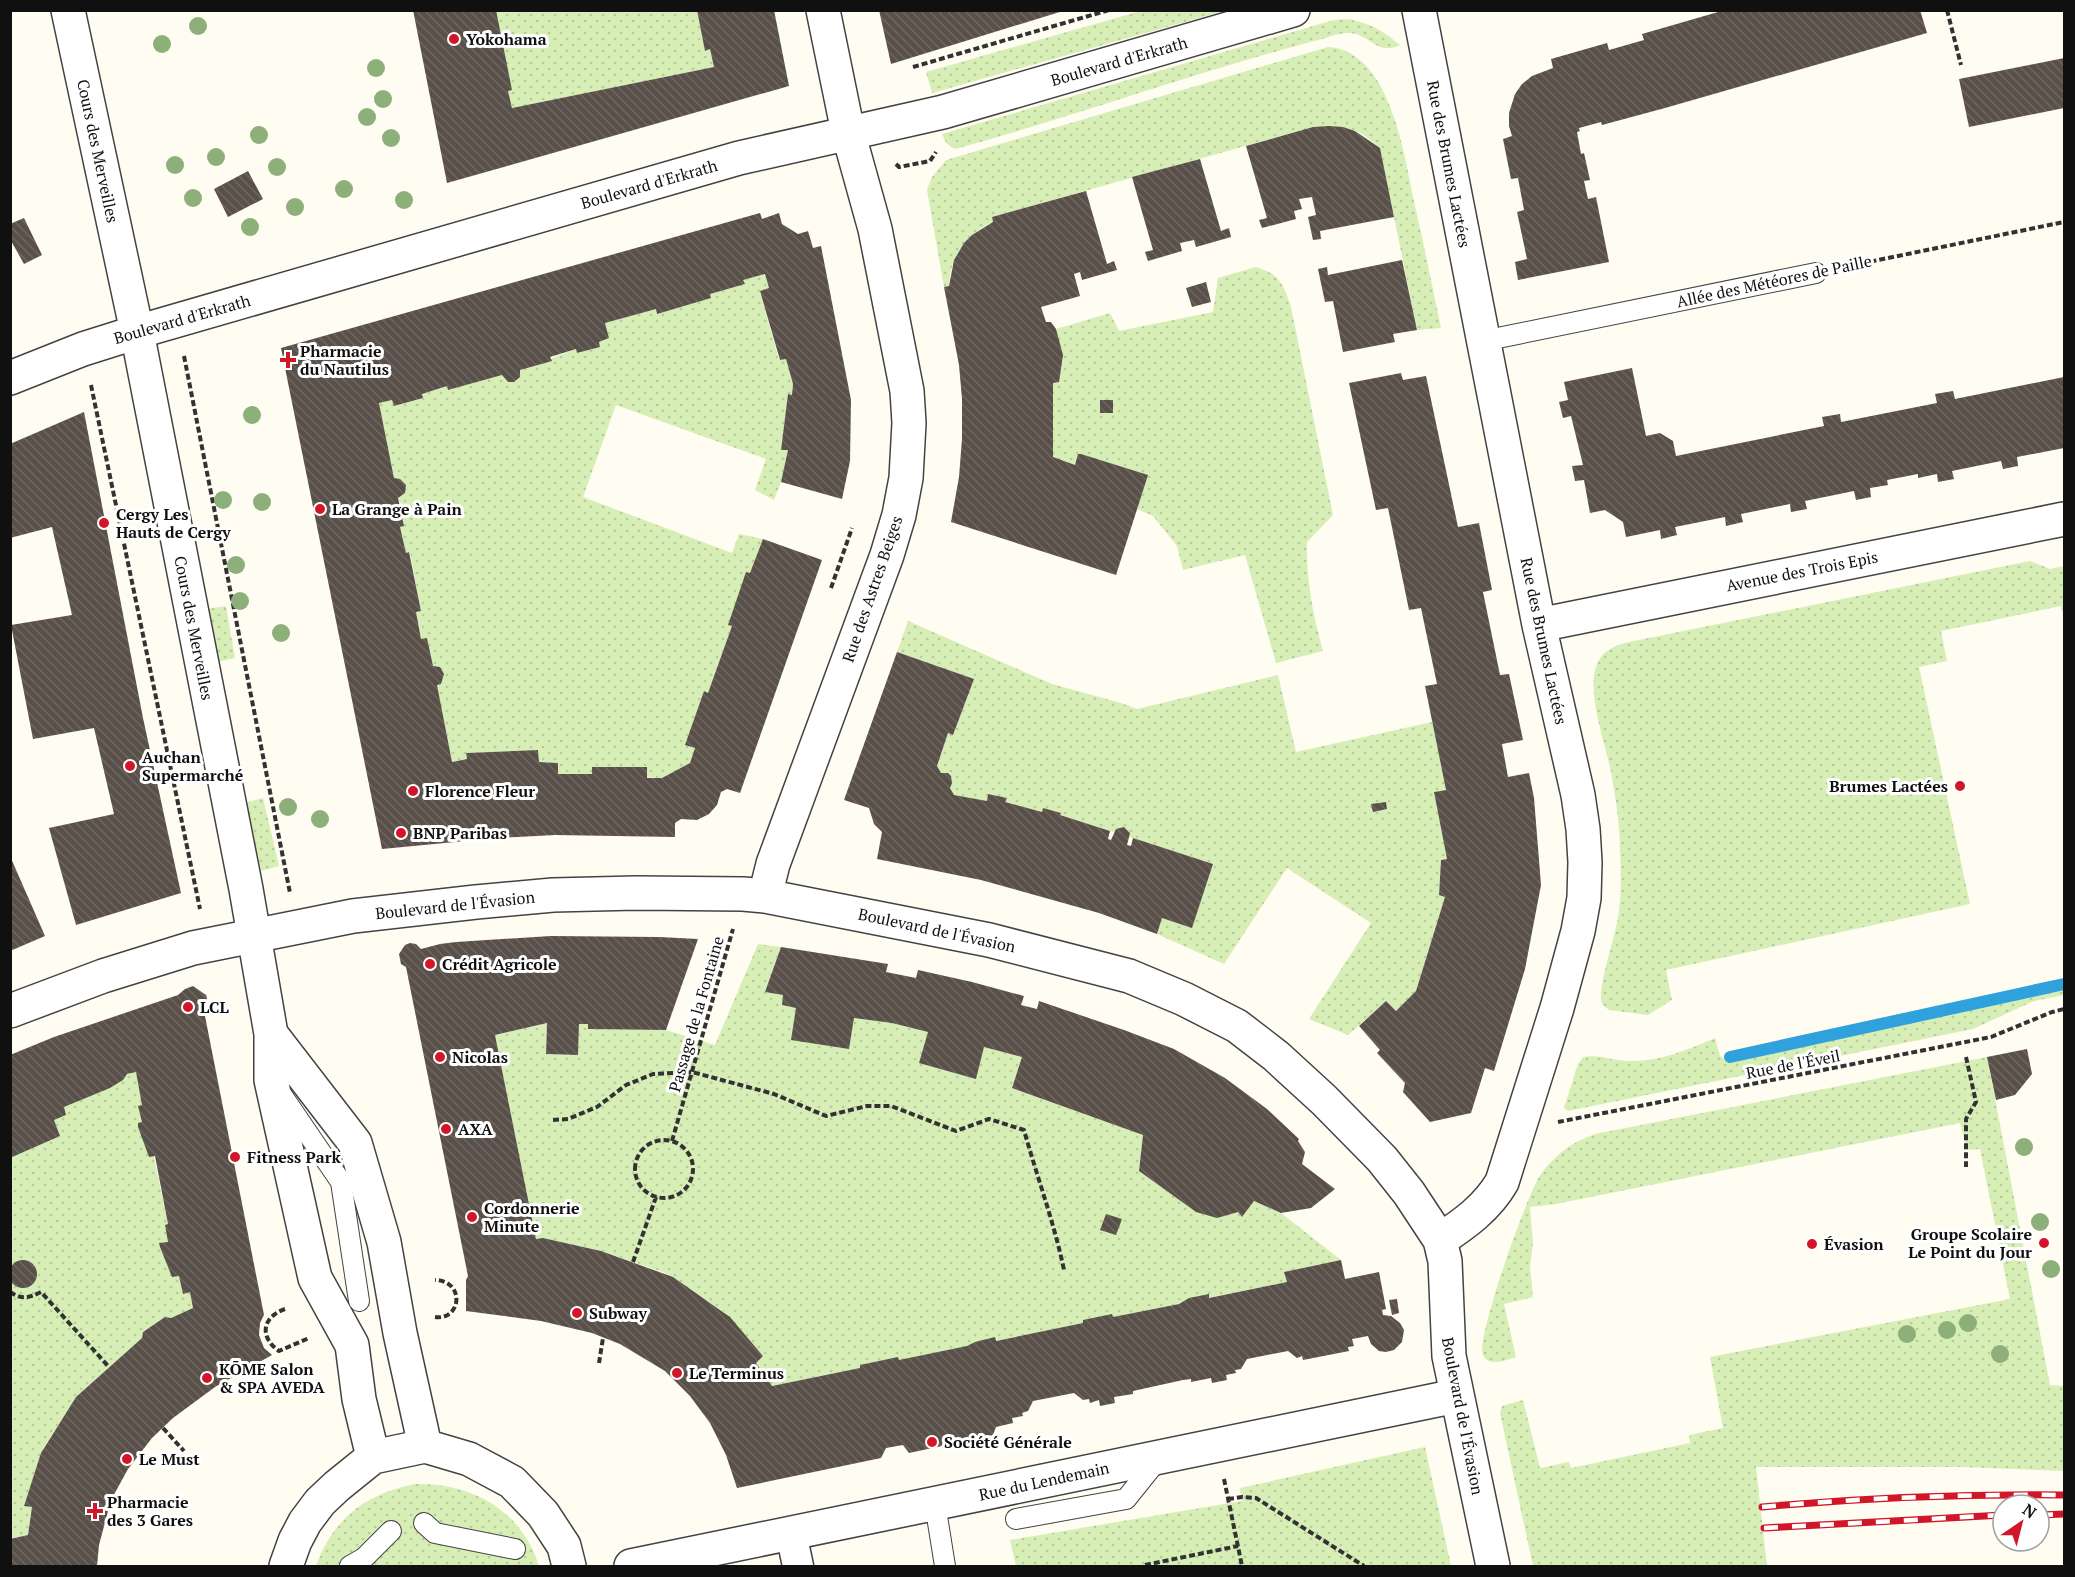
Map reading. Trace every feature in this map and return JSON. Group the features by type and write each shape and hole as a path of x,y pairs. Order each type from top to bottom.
{"street":[{"name":"Cours des Merveilles","path":"68,10 137,332 254,934 271,1034 271,1080 315,1278 352,1345 359,1399 373,1457"},
{"name":"Rue des Astres Beiges","path":"754,895 773,864 887,555 898,515 906,470 909,423 904,367 875,229 848,132 823,10"},
{"name":"Boulevard d'Erkrath","path":"10,378 83,349 137,332 739,158 943,112 1293,10"},
{"name":"Rue des Brumes Lactées","path":"1419,10 1539,625 1578,795 1585,862 1584,898 1570,964 1502,1182 1476,1214 1440,1240"},
{"name":"Avenue des Trois Epis","path":"1539,625 2064,519"},
{"name":"Boulevard de l'Évasion","path":"10,1011 103,976 193,948 254,934 353,916 553,895 754,895 989,940 1129,976 1184,999 1237,1026 1276,1056 1324,1100 1373,1150 1410,1193 1440,1240 1445,1261 1449,1356 1493,1566"},
{"name":"Cours des Merveilles","path":"271,1034 355,1143 384,1242 400,1333 425,1446"},
{"name":"Rue du Lendemain","path":"631,1566 1217,1446 1458,1402"},
{"path":"286,1566 305,1522 337,1485 373,1457 425,1446 469,1459 512,1482 543,1514 564,1546 569,1566"},
{"path":"791,1533 798,1566"}],"lane":[{"name":"Allée des Météores de Paille","path":"1484,340 1816,273"},
{"path":"271,1080 341,1182 359,1301"},
{"path":"1016,1519 1126,1499 1159,1458"},
{"path":"935,1504 945,1566"},
{"path":"424,1523 435,1533 515,1549"},
{"path":"350,1566 364,1558 391,1531"}],"path":[{"path":"914,66 1108,10"},
{"path":"1947,10 1961,65"},
{"name":"Allée des Météores de Paille","path":"1816,273 2064,222"},
{"path":"177,321 296,926"},
{"path":"83,349 207,945"},
{"path":"831,588 852,528"},
{"name":"Passage de la Fontaine","path":"672,1141 692,1072 754,895"},
{"name":"Rue de l'Éveil","path":"1522,1119 1555,1123 1971,1041 2000,1034 2064,1009"},
{"path":"1966,1057 1976,1102 1966,1119 1966,1167"},
{"path":"553,1120 568,1119 597,1107 626,1085 653,1074 692,1072 774,1094 826,1116 867,1106 891,1106 956,1131 990,1119 1024,1131 1037,1178 1056,1232 1064,1270"},
{"path":"656,1141 672,1141 684,1148 693,1164 690,1182 678,1195 669,1198 656,1197 651,1196 637,1181 635,1161 647,1145 656,1141"},
{"path":"633,1262 656,1197"},
{"path":"428,1316 439,1318 449,1314 456,1303 456,1293 450,1285 435,1280"},
{"path":"10,1292 19,1298 30,1298 40,1292 109,1367"},
{"path":"285,1309 276,1312 268,1322 266,1333 270,1344 279,1351 309,1339 310,1335"},
{"path":"599,1364 603,1338"},
{"path":"163,1428 184,1451"},
{"path":"1217,1446 1242,1566"},
{"path":"1228,1499 1256,1498 1365,1566"},
{"path":"1145,1565 1238,1546"}],"green space":[{"path":"1144,10 1224,11 932,93 926,72"},
{"path":"489,11 701,11 714,67 512,108"},
{"path":"1348,19 1375,28 1400,45 1385,48 1357,35 1341,34 1269,53 955,149 946,143 942,134 1334,20"},
{"path":"1328,47 1338,48 1362,62 1381,86 1390,107 1405,158 1441,328 1417,330 1380,148 1359,132 1339,127 1313,127 992,217 993,222 975,233 961,247 952,265 949,286 944,287 927,190 932,177 946,160"},
{"path":"1256,267 1276,277 1291,307 1333,515 1307,542 1311,597 1323,651 1276,663 1245,555 1183,570 1177,546 1153,516 1137,509 1053,457 1056,329 1110,313 1119,331 1213,312 1218,278"},
{"path":"765,274 769,288 760,292 779,360 786,359 793,384 792,395 788,395 781,449 788,450 781,482 774,500 755,490 766,459 616,405 583,497 732,553 739,534 763,539 708,693 704,691 686,745 695,748 690,763 662,778 558,774 558,763 539,762 538,750 466,753 467,759 452,762 427,638 421,639 416,612 421,611 410,553 406,553 400,527 404,525 379,403 392,400 395,406 423,398 422,394 447,386 448,390 520,370 576,349 578,353 600,347 599,342 609,338 605,323 744,284 743,280"},
{"path":"2030,561 2050,569 2064,566 2064,618 2061,606 1941,631 1947,661 1919,667 1970,904 1666,970 1672,1000 1648,1015 1609,1010 1605,1007 1601,1001 1601,991 1619,914 1621,877 1617,808 1597,715 1594,687 1597,664 1604,654 1628,642"},
{"path":"226,606 235,658 217,662 207,609"},
{"path":"908,621 1052,684 1137,709 1278,675 1296,752 1432,722 1446,789 1434,792 1447,859 1441,860 1439,894 1445,897 1416,991 1396,1011 1386,1001 1348,1035 1309,1019 1371,923 1287,868 1224,964 1157,934 1162,918 1192,927 1213,864 1060,815 954,795 937,766 948,733 953,735 973,679 897,652"},
{"path":"263,798 279,866 261,871 245,803"},
{"path":"758,944 781,947 765,992 783,995 782,1005 796,1008 849,1049 854,1018 892,1023 928,1032 920,1063 975,1078 984,1047 1022,1057 1012,1088 1143,1135 1139,1171 1196,1212 1238,1212 1242,1217 1254,1201 1281,1213 1341,1260 1284,1272 1287,1282 772,1386 756,1363 763,1356 723,1311 665,1273 601,1251 543,1238 536,1239 495,1035 547,1023 546,1054 578,1055 579,1024 588,1024 588,1029 666,1030 715,1045"},
{"path":"2064,987 2064,995 2034,1001 1973,1029 1568,1111 1564,1108 1578,1064 1583,1057 1595,1056 1629,1061 1652,1060 1684,1051 1715,1038 1720,1056 1727,1061"},
{"path":"1987,1057 2050,1385 2064,1386 2064,1471 1960,1467 1756,1467 1767,1566 1533,1566 1500,1413 1502,1406 1523,1400 1540,1468 1569,1462 1571,1468 1690,1443 1689,1435 1723,1428 1710,1357 2010,1299 1980,1149 1967,1150 1960,1123 1556,1204 1530,1207 1533,1244 1530,1266 1533,1297 1504,1304 1516,1357 1498,1362 1489,1361 1483,1355 1483,1344 1494,1296 1525,1207 1534,1186 1547,1167 1559,1154 1595,1134"},
{"path":"136,1072 168,1224 193,1308 171,1318 165,1317 143,1332 142,1338 76,1397 44,1447 24,1505 32,1507 28,1535 10,1539 10,1158 60,1136 54,1120 66,1115 64,1107 103,1090 127,1074"},
{"path":"1425,1447 1451,1566 1016,1566 1010,1540 1242,1501 1240,1488"},
{"path":"415,1484 456,1488 492,1504 507,1515 520,1530 539,1566 316,1566 332,1535 353,1511 381,1494"}],"building":[{"path":"413,10 496,10 512,90 508,91 512,108 714,67 710,49 705,51 697,10 774,10 789,86 447,183"},
{"path":"879,10 1063,10 1063,11 891,64"},
{"path":"1725,10 1920,10 1927,33 1665,108 1602,125 1601,122 1579,128 1580,131 1577,132 1581,154 1584,153 1590,180 1584,181 1588,199 1596,197 1609,262 1518,280 1515,262 1527,259 1517,212 1524,210 1518,178 1511,179 1503,139 1512,136 1509,113 1515,94 1522,84 1532,76 1553,68 1551,59 1607,43 1609,50 1644,40 1642,34"},
{"path":"2064,58 2064,108 1969,127 1959,79"},
{"path":"1329,126 1355,131 1380,148 1394,217 1320,231 1321,239 1313,240 1308,217 1316,215 1312,197 1299,199 1302,209 1294,211 1296,219 1262,228 1259,220 1267,218 1246,146 1313,127"},
{"path":"1200,159 1221,231 1229,228 1231,237 1196,247 1194,240 1180,243 1182,251 1148,261 1145,252 1153,250 1132,177"},
{"path":"248,171 263,199 228,217 214,189"},
{"path":"1086,191 1107,264 1114,261 1117,270 1082,280 1080,272 1074,274 1080,296 1041,307 1046,322 1051,322 1056,329 1063,355 1059,382 1053,383 1053,457 1075,465 1078,454 1081,454 1148,475 1116,575 951,522 959,477 962,439 959,365 944,287 949,286 954,260 964,243 972,235 993,222 992,217"},
{"path":"760,213 762,219 779,213 782,224 798,234 808,231 813,248 821,246 851,400 850,461 842,499 781,482 788,450 781,450 788,394 792,395 793,384 786,359 780,360 760,291 769,288 765,274 743,280 745,284 710,294 711,298 657,314 656,309 605,323 609,338 599,342 600,347 577,353 576,349 550,357 552,361 520,370 520,377 514,382 508,382 502,375 448,390 447,386 422,394 423,398 394,406 392,400 379,403 394,478 400,479 406,485 405,493 398,498 404,526 400,527 406,553 409,552 421,611 416,612 421,639 427,638 433,666 440,667 444,674 441,684 437,685 452,762 467,759 466,753 538,750 539,762 558,763 558,774 592,774 592,767 647,767 647,778 662,778 690,763 695,748 685,745 704,691 708,693 732,626 728,625 746,572 750,573 763,539 822,560 740,793 727,789 721,792 717,805 709,814 697,820 681,819 675,823 675,837 555,835 382,849 281,348"},
{"path":"24,218 42,255 24,264 10,239 10,224"},
{"path":"1402,260 1417,330 1393,334 1395,342 1343,352 1333,301 1325,302 1318,269 1327,267 1328,275"},
{"path":"1206,282 1211,302 1192,307 1186,288"},
{"path":"1632,368 1646,436 1660,433 1673,441 1676,456 1824,426 1822,417 1840,414 1841,422 1937,403 1935,394 1953,391 1955,399 2064,377 2064,448 2017,457 2018,466 2003,469 2001,461 1952,471 1954,479 1938,482 1937,474 1918,478 1918,474 1887,480 1888,485 1870,488 1871,497 1856,500 1854,491 1805,501 1807,509 1791,512 1790,504 1741,514 1743,522 1726,526 1725,517 1675,527 1677,535 1661,539 1660,530 1626,537 1623,522 1605,510 1590,513 1584,480 1575,481 1572,466 1583,465 1571,416 1563,418 1559,402 1568,400 1564,382"},
{"path":"1401,373 1403,380 1426,376 1458,527 1479,523 1492,590 1483,592 1500,675 1509,674 1523,740 1502,744 1508,777 1529,773 1534,798 1541,885 1525,969 1494,1071 1485,1068 1471,1113 1430,1122 1403,1092 1405,1083 1377,1053 1380,1050 1359,1026 1386,1001 1396,1011 1416,991 1445,897 1439,895 1441,860 1447,859 1434,792 1446,790 1425,686 1437,684 1421,608 1409,610 1388,508 1376,510 1349,383"},
{"path":"1100,400 1113,400 1113,413 1100,413"},
{"path":"84,412 143,718 181,893 76,925 49,828 114,814 94,728 33,739 11,625 72,615 52,527 10,538 10,444"},
{"path":"897,652 974,679 953,735 948,733 937,766 941,773 948,773 951,776 950,788 954,795 987,801 988,794 1007,798 1005,802 1042,812 1043,808 1061,813 1060,815 1110,831 1108,839 1111,840 1116,829 1124,827 1130,833 1127,845 1131,846 1133,838 1213,864 1192,928 1162,918 1157,934 1099,913 981,880 877,859 882,832 874,824 869,808 844,800"},
{"path":"1386,802 1387,809 1373,812 1371,804"},
{"path":"10,856 45,936 10,951"},
{"path":"551,936 698,939 666,1030 588,1029 588,1024 579,1024 578,1055 546,1054 547,1023 495,1035 536,1239 543,1238 601,1251 673,1277 730,1317 763,1356 756,1363 772,1386 860,1368 860,1365 898,1357 899,1360 967,1346 995,1337 996,1341 1083,1323 1083,1320 1112,1314 1113,1317 1179,1304 1189,1298 1209,1294 1209,1298 1287,1282 1284,1272 1341,1260 1345,1279 1379,1272 1386,1309 1382,1310 1383,1315 1391,1316 1400,1323 1404,1330 1402,1342 1394,1350 1379,1351 1371,1344 1368,1336 1352,1339 1354,1346 1348,1347 1349,1351 1303,1360 1302,1356 1297,1358 1288,1351 1247,1359 1241,1369 1235,1370 1236,1373 1226,1375 1227,1380 1212,1383 1211,1378 1191,1382 1191,1379 1183,1380 1133,1391 1133,1394 1114,1397 1115,1403 1100,1406 1099,1400 1090,1403 1089,1399 1083,1400 1074,1393 1033,1401 1028,1411 1022,1413 1023,1416 1012,1418 1013,1423 996,1427 993,1435 909,1453 903,1445 886,1448 881,1458 737,1488 726,1455 710,1423 690,1396 665,1371 620,1344 592,1333 541,1321 466,1311 468,1276 406,967 401,964 399,954 405,945 410,943 416,944 421,949 456,942"},
{"path":"781,947 888,964 886,972 916,978 918,970 972,982 1024,996 1021,1005 1037,1009 1039,1001 1174,1049 1225,1078 1267,1109 1299,1139 1305,1152 1302,1164 1335,1189 1311,1208 1281,1213 1254,1201 1242,1217 1238,1212 1217,1218 1196,1212 1139,1171 1143,1135 1012,1088 1022,1057 984,1047 976,1079 919,1063 928,1032 892,1023 854,1018 849,1049 791,1040 796,1008 782,1005 783,995 765,992"},
{"path":"193,986 207,998 204,1011 264,1315 260,1323 259,1335 264,1348 272,1355 215,1387 173,1418 152,1438 128,1469 111,1500 99,1545 97,1566 10,1566 10,1539 28,1535 32,1507 24,1506 41,1453 76,1397 142,1338 143,1332 165,1317 171,1318 193,1308 190,1292 183,1294 179,1276 172,1277 159,1243 168,1242 165,1225 168,1224 155,1156 149,1157 138,1127 138,1123 142,1122 138,1106 142,1105 136,1072 127,1074 123,1080 110,1088 64,1107 66,1115 54,1120 60,1136 10,1158 10,1055 54,1037 178,995"},
{"path":"2027,1049 2032,1074 2015,1095 1996,1100 1987,1057"},
{"path":"1106,1214 1122,1219 1116,1235 1100,1230"},
{"path":"23,1260 33,1264 37,1274 33,1284 23,1288 13,1284 9,1274 13,1264"},
{"path":"1397,1299 1399,1313 1392,1315 1389,1300"}],"waterway":[{"path":"1730,1057 2064,984"}],"railway":[{"path":"1762,1507 1913,1497 2064,1495"},
{"path":"2051,1515 2064,1514"},
{"path":"1764,1528 1991,1516"}],"place":[{"name":"Yokohama","path":"454,39"},
{"name":"Pharmacie du Nautilus","path":"288,360"},
{"name":"La Grange à Pain","path":"320,509"},
{"name":"Cergy Les Hauts de Cergy","path":"104,523"},
{"name":"Auchan Supermarché","path":"130,766"},
{"name":"Brumes Lactées","path":"1960,786"},
{"name":"Florence Fleur","path":"413,791"},
{"name":"BNP Paribas","path":"401,833"},
{"name":"Crédit Agricole","path":"430,964"},
{"name":"LCL","path":"188,1007"},
{"name":"Nicolas","path":"440,1057"},
{"name":"AXA","path":"446,1129"},
{"name":"Fitness Park","path":"235,1157"},
{"name":"Cordonnerie Minute","path":"472,1217"},
{"name":"Groupe Scolaire Le Point du Jour","path":"2044,1243"},
{"name":"Évasion","path":"1812,1244"},
{"name":"Subway","path":"577,1313"},
{"name":"Le Terminus","path":"677,1373"},
{"name":"KŌME Salon & SPA AVEDA","path":"207,1378"},
{"name":"Société Générale","path":"932,1442"},
{"name":"Le Must","path":"127,1459"},
{"name":"Pharmacie des 3 Gares","path":"95,1511"}]}
